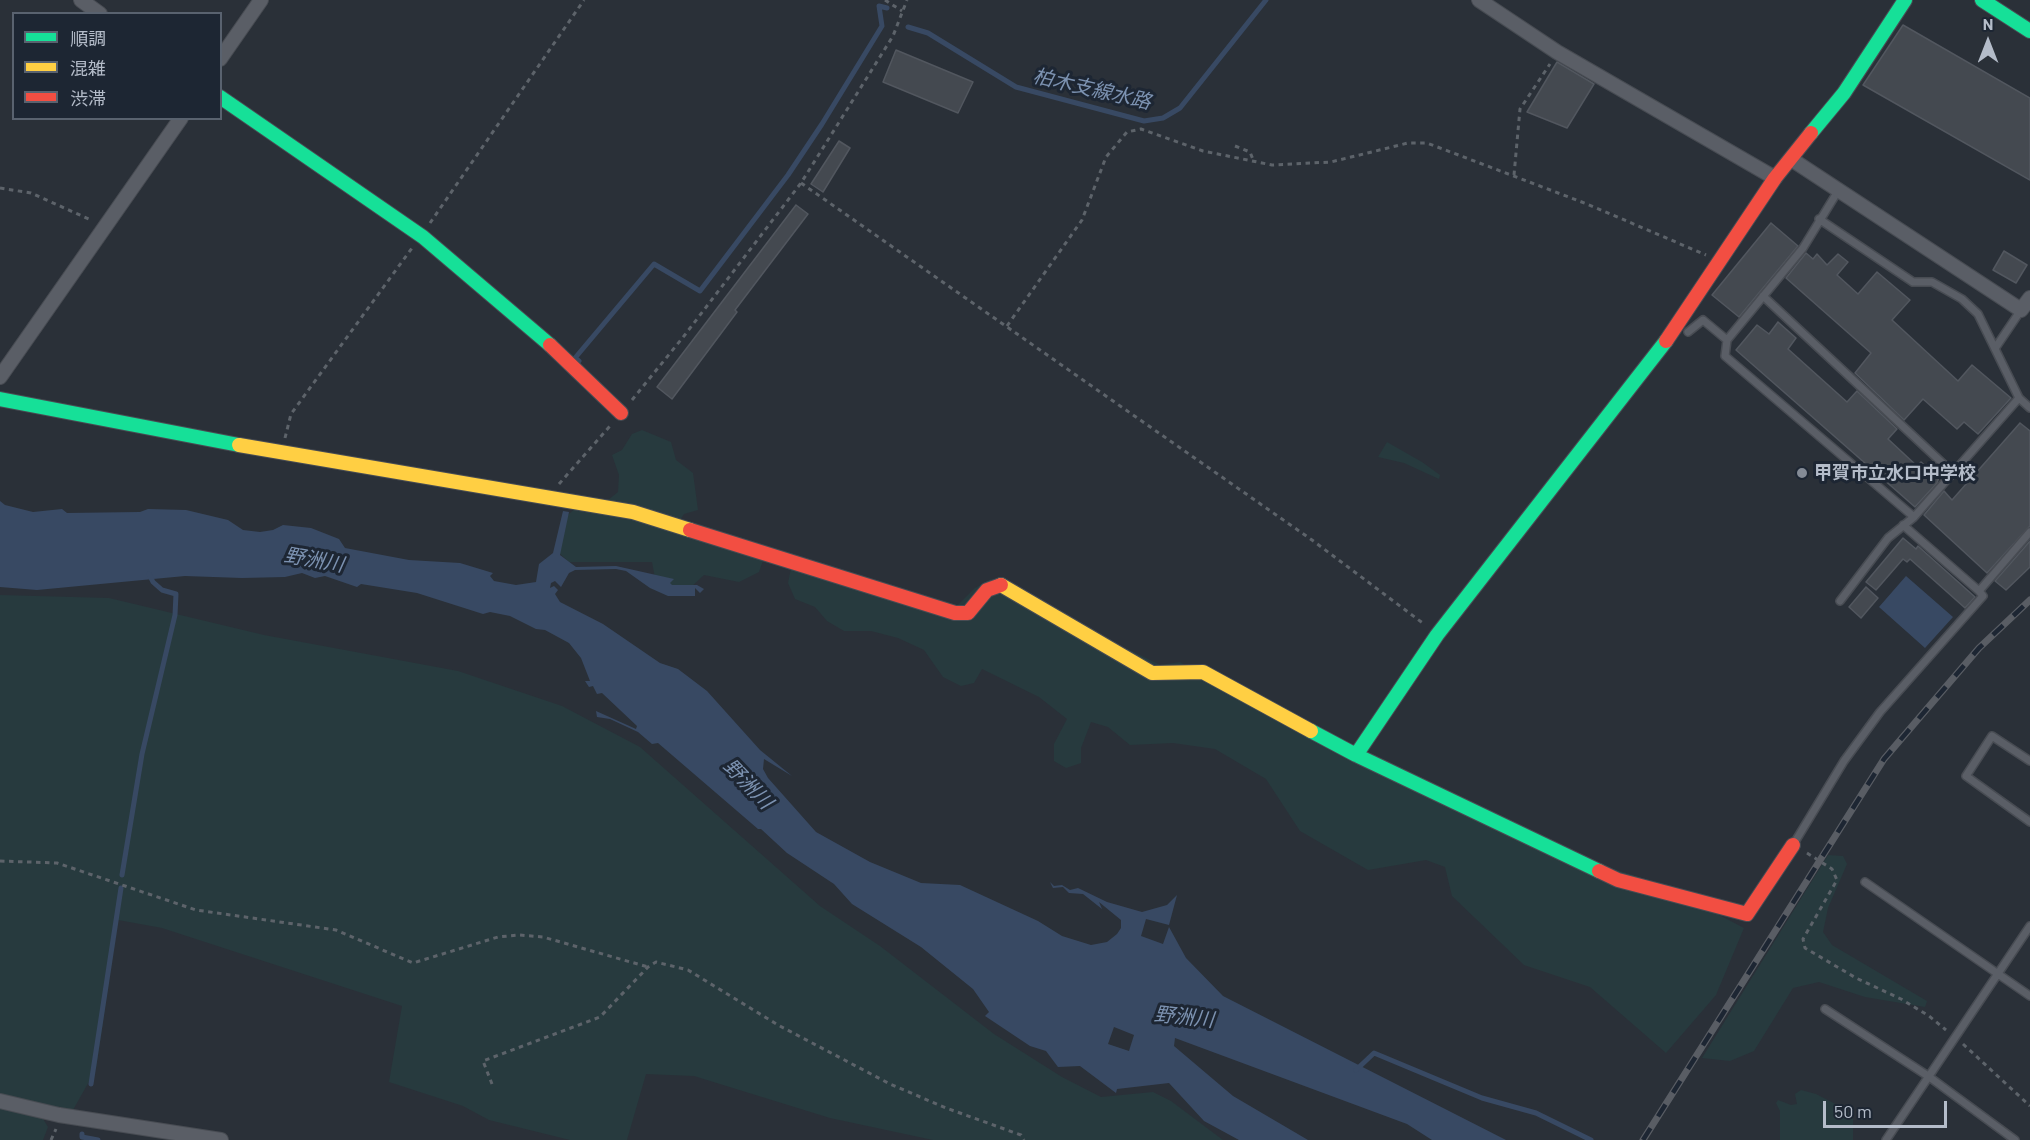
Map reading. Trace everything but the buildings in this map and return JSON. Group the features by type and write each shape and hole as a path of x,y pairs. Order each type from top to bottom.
{"street":[{"path":"81,0 97,12"},
{"path":"222,56 261,0"},
{"path":"1479,0 1557,52 1775,178"},
{"path":"1356,755 1437,635 1681,322 1775,178 1844,93 1905,0"},
{"path":"1982,0 2030,31"},
{"path":"222,99 423,237 566,359 621,413"},
{"path":"0,377 180,120"},
{"path":"1791,159 2026,304"},
{"path":"0,399 280,453 633,512 955,613 968,613 987,590 1001,585 1022,595 1152,673 1203,672 1356,755 1618,880 1747,914 1793,845"},
{"path":"0,1101 59,1115 221,1140"}],"lane":[{"path":"1838,190 1803,248 1726,340 1725,356 1914,518"},
{"path":"1819,219 1913,282 1932,282 1962,299 1978,314 2019,398 2030,408"},
{"path":"1763,296 1953,473"},
{"path":"1996,347 2026,304"},
{"path":"1688,332 1703,320 1726,340"},
{"path":"1840,601 1888,538 1914,518 2019,398"},
{"path":"1793,845 1844,761 1874,720 1983,596 1903,525"},
{"path":"1979,591 2030,532"},
{"path":"2030,761 1992,736 1966,776 2030,822"},
{"path":"1865,882 2030,996"},
{"path":"1886,1140 2030,926"},
{"path":"1824,1009 1928,1076 2015,1140"}],"path":[{"path":"885,0 902,11"},
{"path":"547,499 684,336 801,183 893,36 907,0"},
{"path":"1514,175 1521,109 1557,52"},
{"path":"1007,326 1082,220 1106,157 1127,132 1141,129 1203,151 1254,162 1302,165 1330,162 1408,143 1427,143 1514,175 1722,260"},
{"path":"1235,146 1251,152 1254,162"},
{"path":"801,183 1311,540 1437,635"},
{"path":"0,188 31,193 106,227"},
{"path":"1793,845 1837,874 1837,880 1803,939 1805,948 1929,1016 2030,1106"},
{"path":"0,861 57,863 196,910 336,930 413,963 498,937 519,935 543,937 648,967"},
{"path":"492,1084 483,1061 600,1017 648,967 656,962 688,970 778,1025 890,1084 946,1108 1021,1135 1024,1140"}],"green space":[{"path":"642,430 671,442 676,460 693,473 698,510 684,514 680,520 765,555 759,572 739,582 704,575 690,588 656,583 652,562 569,562 557,551 563,533 560,522 579,505 598,508 618,492 619,475 612,455 622,450 632,434"},
{"path":"1387,442 1422,462 1440,475 1439,479 1404,463 1378,457"},
{"path":"791,568 952,611 975,588 991,579 1119,654 1128,649 1160,665 1180,662 1238,695 1576,857 1658,883 1744,928 1716,995 1666,1053 1590,987 1524,965 1452,896 1445,867 1426,860 1368,870 1300,831 1266,779 1215,749 1173,743 1130,745 1108,727 1091,722 1081,748 1081,763 1066,768 1054,761 1054,744 1067,719 1039,697 982,669 974,683 961,686 943,677 924,650 898,638 871,631 844,631 827,621 815,607 795,599 788,583"},
{"path":"0,595 109,598 264,635 458,671 562,706 640,747 820,906 880,946 994,1034 1062,1077 1101,1097 1153,1092 1171,1101 1223,1140 933,1140 830,1118 694,1076 646,1074 627,1140 570,1140 489,1120 463,1106 389,1082 402,1006 162,928 118,920 96,1069 73,1110 34,1104 48,1127 43,1140 0,1140"},
{"path":"1828,855 1843,856 1847,864 1828,908 1823,932 1832,945 1927,1001 1925,1007 1865,997 1819,982 1793,988 1754,1051 1730,1061 1702,1058"},
{"path":"1801,1090 1816,1094 1847,1110 1853,1119 1853,1140 1780,1140 1780,1111 1776,1103 1778,1100 1791,1105 1797,1104 1795,1094"}],"water":[{"name":"野洲川","path":"0,501 5,505 33,512 62,509 67,513 140,512 148,509 186,510 228,520 243,530 260,532 273,530 283,525 311,528 339,539 345,548 409,560 460,563 493,573 490,576 494,581 516,585 536,582 539,564 553,553 563,511 569,512 560,555 576,567 616,566 674,579 670,583 672,585 697,585 704,589 700,593 695,588 695,596 668,596 650,588 626,571 616,569 575,570 569,573 561,587 555,581 551,583 550,588 554,586 558,590 555,594 560,602 603,624 660,663 678,669 707,691 760,750 792,776 764,759 763,769 768,778 816,832 870,862 921,883 960,885 1038,921 1062,936 1091,945 1107,942 1117,934 1121,928 1121,920 1099,902 1102,909 1083,894 1069,893 1063,887 1053,888 1050,882 1054,886 1062,885 1070,890 1078,888 1107,902 1142,912 1167,905 1177,895 1169,925 1146,919 1141,936 1163,944 1169,927 1186,958 1223,996 1506,1140 1432,1140 1407,1124 1175,1038 1174,1046 1233,1096 1308,1140 1239,1140 1204,1121 1169,1083 1117,1089 1116,1093 1080,1066 1058,1067 1046,1051 1030,1046 985,1016 989,1012 973,989 921,947 852,904 834,884 787,853 658,743 652,744 638,732 610,719 597,717 596,711 636,729 637,726 602,693 597,694 593,686 589,687 585,681 590,681 581,658 569,643 545,630 536,629 510,616 490,612 483,614 417,593 361,584 357,587 325,576 315,578 302,573 285,577 185,576 37,590 0,587","holes":["1114,1027 1134,1035 1129,1051 1108,1044"]},
{"path":"1906,576 1953,617 1925,648 1879,607"}],"waterway":[{"name":"柏木支線水路","path":"908,27 928,33 1016,87 1144,121 1163,118 1180,108 1266,0"},
{"path":"579,361 575,358 654,264 700,291 788,175 822,124 882,26 879,6 887,8"},
{"path":"122,875 142,754 175,615 176,594 162,590 153,582 149,574"},
{"path":"91,1084 121,888"},
{"path":"1356,1070 1374,1053 1482,1098 1536,1113 1591,1140"},
{"path":"82,1134 82,1137 98,1140"}],"railway":[{"path":"1643,1140 1884,759 1979,648 2030,600"}],"traffic: fast":[{"path":"1811,133 1844,93 1905,0"},
{"path":"1982,0 2030,31"},
{"path":"222,98 423,237 550,345"},
{"path":"1356,755 1437,635 1666,341"},
{"path":"0,399 239,445"},
{"path":"1311,731 1356,755 1599,871"}],"traffic: slow":[{"path":"239,445 633,512 690,530"},
{"path":"1001,585 1152,673 1203,672 1311,731"}],"traffic: jam":[{"path":"1666,341 1775,178 1811,133"},
{"path":"550,345 621,413"},
{"path":"690,530 955,613 968,613 987,590 1001,585"},
{"path":"1599,871 1618,880 1747,914 1793,845"}],"place":[{"name":"甲賀市立水口中学校","path":"1802,473"}]}
